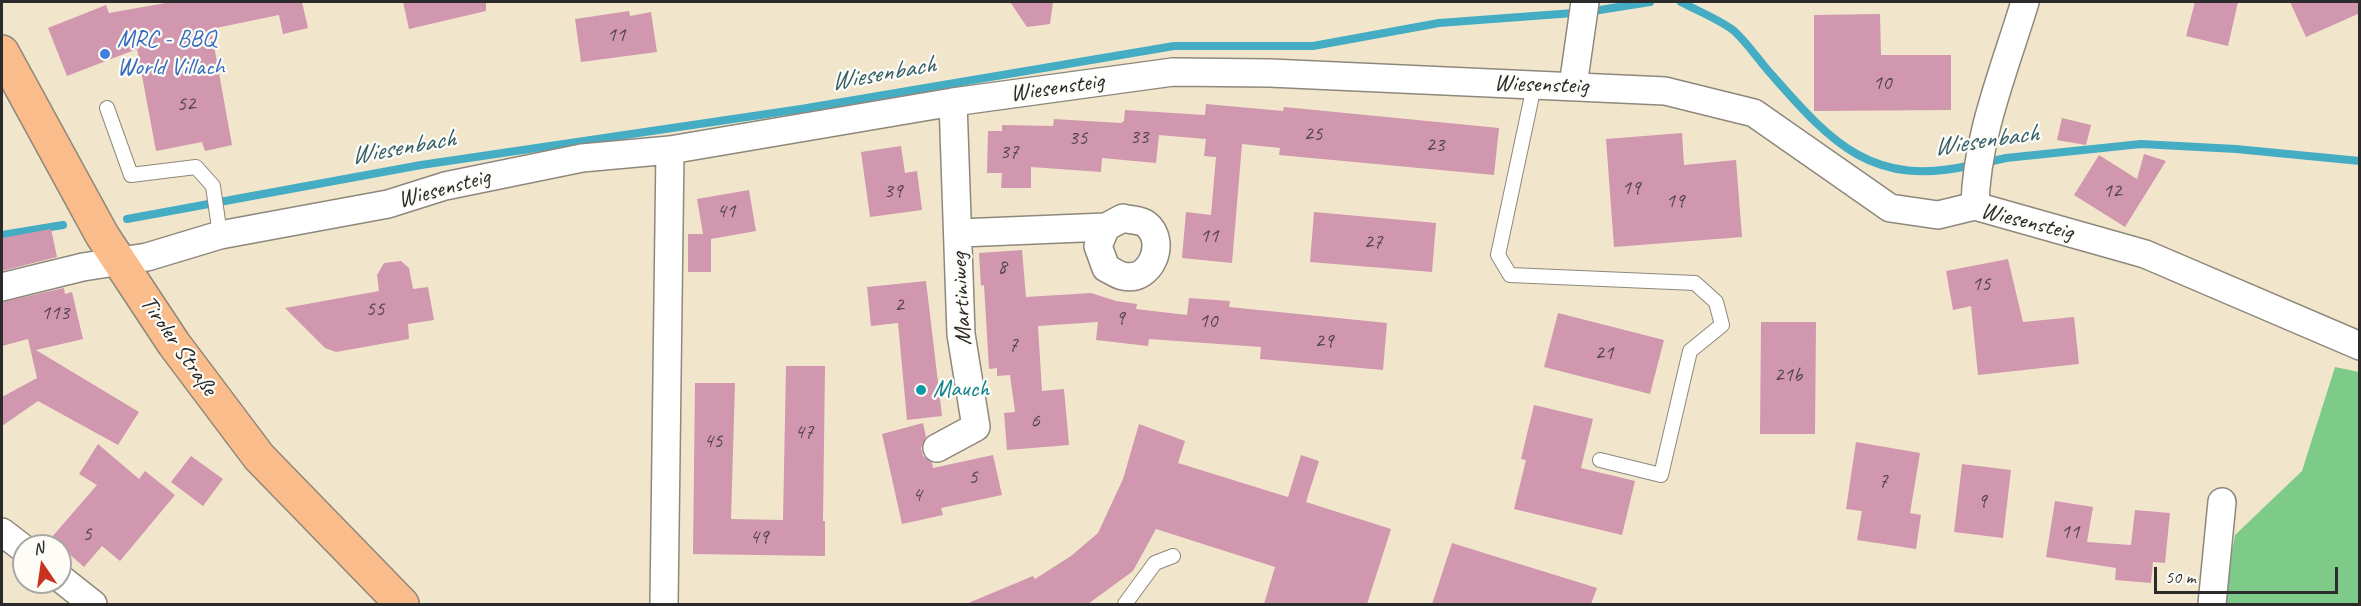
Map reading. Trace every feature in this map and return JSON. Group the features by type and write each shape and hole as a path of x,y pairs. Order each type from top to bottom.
{"main road":[{"name":"Tiroler Straße","path":"2,52 120,262 174,344 259,458 402,604"}],"street":[{"path":"1976,194 1983,142 2025,2"},
{"path":"1573,86 1583,14"},
{"name":"Wiesensteig","path":"2,287 147,257 218,224 388,204 446,186 582,158 670,150 953,102 1173,72 1270,73 1665,91 1754,113 1890,208 1938,215 1976,194 2145,254 2360,346"},
{"name":"Martiniweg","path":"937,448 976,427 961,334 960,233 953,102"},
{"path":"664,604 670,150"},
{"name":"Martiniweg","path":"960,233 1106,227"},
{"path":"2212,604 2222,502"},
{"path":"72,587 93,604"}],"lane":[{"path":"1534,86 1498,255 1510,275 1695,283 1716,302 1722,325 1690,351 1661,475 1600,460"},
{"path":"107,108 131,175 196,167 213,186 218,224"},
{"path":"1125,604 1155,563 1173,556"}],"green space":[{"path":"2335,367 2359,372 2359,604 2222,604 2235,535 2302,471"}],"building":[{"path":"171,2 302,2 308,28 283,34 279,15 211,29 232,145 205,151 202,142 156,151 137,49 67,76 48,28 106,5 109,13"},
{"path":"403,2 486,2 486,11 409,29"},
{"path":"1010,2 1053,2 1050,24 1027,27"},
{"path":"2195,2 2238,2 2228,46 2186,36"},
{"path":"2290,2 2360,2 2360,13 2306,37"},
{"path":"629,11 630,16 651,12 657,52 581,62 575,19"},
{"path":"1880,14 1881,55 1951,55 1951,110 1814,111 1814,15"},
{"path":"1206,104 1283,111 1284,107 1499,128 1494,175 1279,155 1280,148 1242,144 1232,263 1182,258 1186,212 1211,215 1216,157 1204,156 1206,139 1159,135 1156,163 1102,158 1101,172 1031,167 1031,188 1001,188 1002,173 987,173 988,131 1002,131 1002,125 1053,126 1054,119 1121,123 1124,121 1125,110 1205,115"},
{"path":"2062,118 2091,125 2086,145 2057,140"},
{"path":"1682,133 1684,165 1736,160 1742,237 1614,247 1606,139"},
{"path":"901,146 905,173 917,171 922,210 870,217 861,152"},
{"path":"2144,154 2166,161 2125,227 2074,195 2099,155 2137,179"},
{"path":"749,190 756,231 711,239 711,272 688,272 688,234 703,234 697,199"},
{"path":"1314,212 1436,223 1432,272 1310,262"},
{"path":"51,229 57,257 2,271 2,238"},
{"path":"1022,250 1026,297 1091,293 1116,301 1137,304 1136,309 1187,315 1189,298 1230,301 1229,307 1387,323 1383,370 1260,359 1261,347 1149,339 1148,346 1096,340 1098,322 1038,326 1042,391 1064,389 1069,445 1007,450 1004,413 1015,412 1010,375 997,376 997,368 989,369 984,285 981,286 979,253"},
{"path":"2008,259 2023,322 2074,317 2079,364 1978,375 1971,306 1953,310 1946,271"},
{"path":"401,261 409,268 413,289 428,287 434,320 408,324 409,339 336,352 325,348 285,308 379,291 377,275 384,263"},
{"path":"926,281 942,416 907,420 898,323 871,326 867,287"},
{"path":"64,288 65,294 72,292 83,339 36,350 139,412 118,445 38,401 2,426 2,397 37,378 28,339 2,346 2,302"},
{"path":"1558,313 1664,340 1650,394 1544,367"},
{"path":"1761,322 1816,322 1815,434 1760,434"},
{"path":"786,366 825,366 823,521 825,521 825,556 693,554 695,383 735,383 731,519 783,520"},
{"path":"1534,405 1593,419 1581,468 1635,481 1622,535 1514,509 1526,460 1521,459"},
{"path":"923,423 926,437 921,448 923,456 932,462 933,468 993,455 1002,495 941,508 943,515 902,524 882,434"},
{"path":"1139,424 1185,441 1178,463 1288,497 1301,455 1319,461 1306,502 1391,529 1367,604 1264,604 1275,567 1156,529 1133,571 1088,604 966,604 1033,576 1035,579 1071,556 1098,533 1123,479"},
{"path":"1856,442 1920,453 1910,513 1921,515 1916,549 1857,540 1862,511 1846,509"},
{"path":"98,444 139,479 145,471 175,495 120,561 102,546 84,567 72,556 72,534 54,534 97,485 79,474"},
{"path":"191,456 223,479 203,506 171,482"},
{"path":"1962,464 2011,470 2003,538 1954,532"},
{"path":"2055,501 2093,507 2087,542 2131,545 2135,510 2170,513 2165,563 2153,562 2151,583 2115,580 2116,568 2046,557"},
{"path":"1452,543 1597,588 1591,604 1432,604"}],"waterway":[{"name":"Wiesenbach","path":"127,219 421,165 801,109 1174,46 1313,46 1439,23 1587,12 1650,2"},
{"name":"Wiesenbach","path":"1681,2 1733,30 1815,122 1858,155 1882,165 1908,170 1938,171 1972,165"},
{"name":"Wiesenbach","path":"1984,163 2006,158 2141,144 2236,149 2360,161"},
{"name":"Wiesenbach","path":"2,235 63,225"}],"place":[{"name":"MRC - BBQ World Villach","path":"105,54"},
{"name":"Mauch","path":"921,390"}]}
